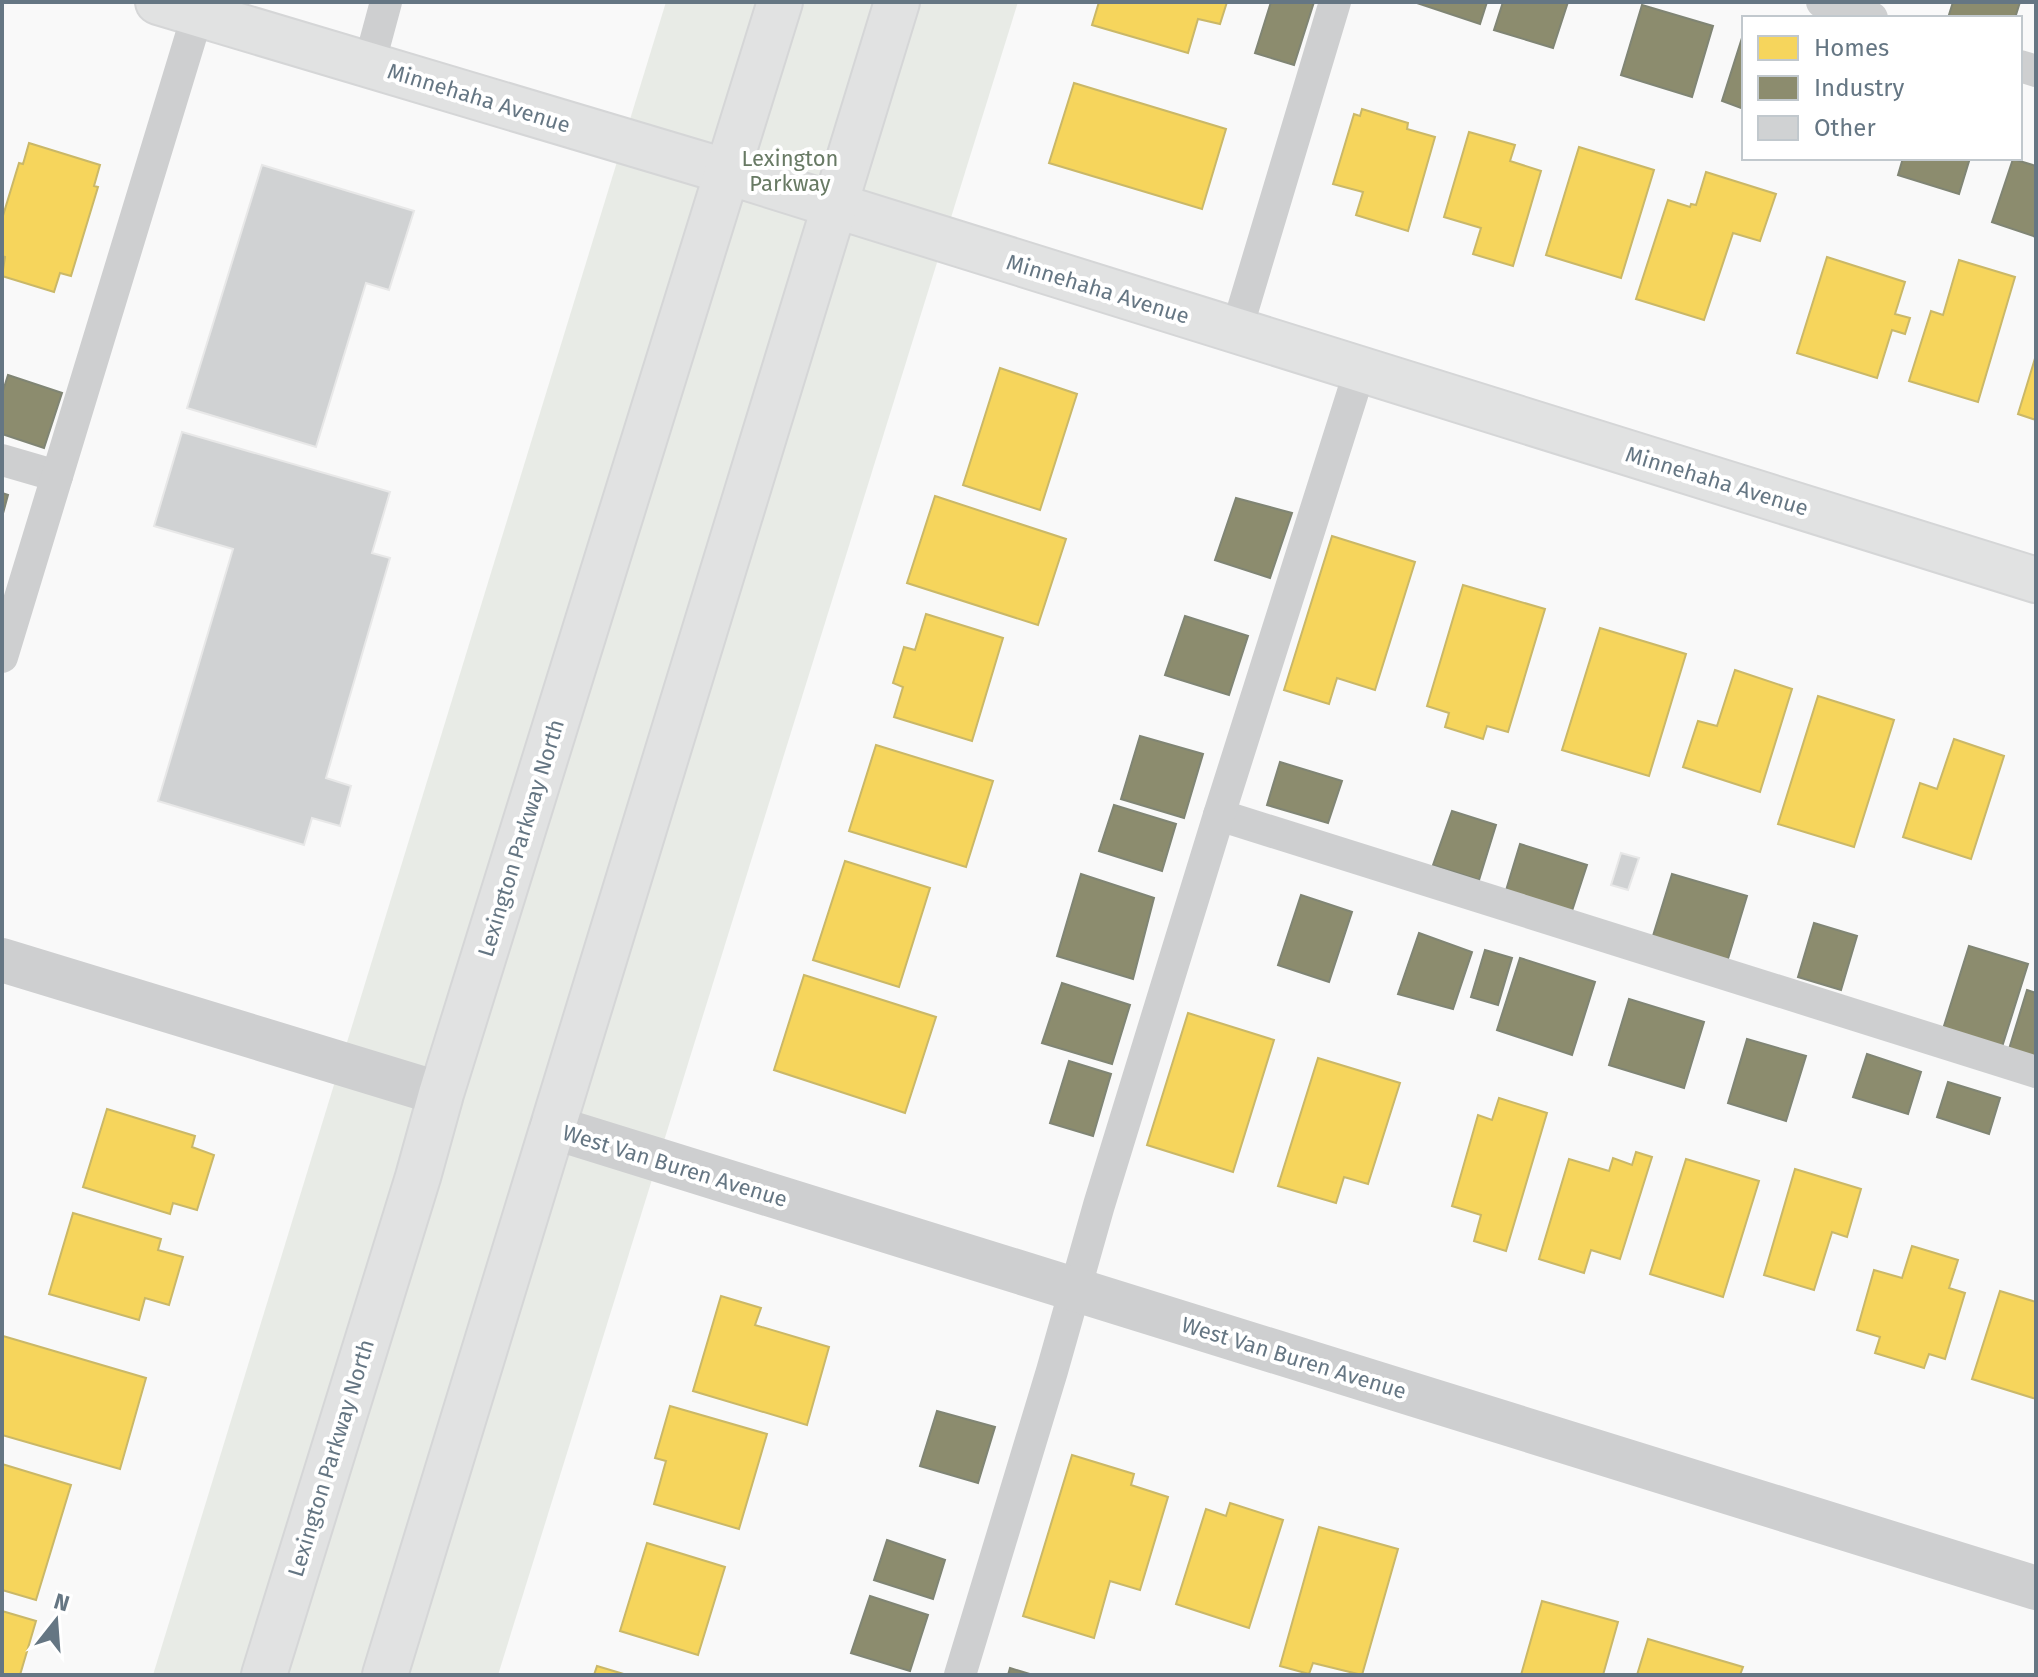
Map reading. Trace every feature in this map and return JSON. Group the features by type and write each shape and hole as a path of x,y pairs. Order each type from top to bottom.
{"main road":[{"name":"Lexington Parkway North","path":"264,1675 780,2"},
{"path":"385,1675 897,2"},
{"name":"Minnehaha Avenue","path":"178,8 728,172 2036,580"}],"street":[{"path":"2,960 441,1094"},
{"name":"West Van Buren Avenue","path":"552,1127 2036,1588"}],"lane":[{"path":"369,65 386,2"},
{"path":"1236,332 1335,2"},
{"path":"1822,2 1866,16"},
{"path":"2,657 57,476 178,8"},
{"path":"960,1675 1052,1371 1073,1290 1360,370"},
{"path":"2,460 57,476"},
{"path":"1219,815 2036,1072"}],"green space":[{"name":"Lexington Parkway","path":"666,2 1018,2 498,1675 153,1675"}],"building: Homes":[{"path":"1099,2 1227,2 1220,24 1198,19 1188,53 1092,25"},
{"path":"1074,83 1226,129 1202,209 1049,163"},
{"path":"1362,109 1408,123 1407,129 1435,137 1408,231 1356,215 1363,192 1333,184 1354,114 1360,116"},
{"path":"1469,132 1515,145 1510,161 1541,171 1513,266 1473,254 1481,228 1444,217"},
{"path":"29,143 100,165 94,186 98,187 71,276 60,273 54,292 2,276 5,257 2,256 2,219 19,163 23,164"},
{"path":"1579,147 1654,170 1621,278 1546,255"},
{"path":"1706,172 1776,194 1760,241 1733,233 1704,320 1636,299 1668,200 1690,207 1691,204 1696,205"},
{"path":"1827,257 1905,282 1895,314 1910,318 1905,334 1892,330 1877,378 1797,353"},
{"path":"1959,260 2015,277 1978,402 1909,381 1931,311 1943,315"},
{"path":"2036,355 2036,420 2018,414"},
{"path":"1000,368 1077,394 1040,510 963,485"},
{"path":"935,496 1066,539 1038,625 907,583"},
{"path":"1332,536 1415,562 1375,690 1337,678 1329,704 1284,690"},
{"path":"1463,585 1545,609 1508,732 1487,726 1483,739 1445,727 1449,713 1427,706"},
{"path":"926,614 1003,638 972,741 894,717 903,687 893,683 904,647 915,650"},
{"path":"1600,628 1686,654 1649,776 1562,750"},
{"path":"1735,670 1792,689 1760,792 1683,767 1698,721 1717,726"},
{"path":"1818,696 1894,720 1854,847 1778,824"},
{"path":"1954,739 2004,756 1971,859 1903,837 1920,783 1937,789"},
{"path":"876,745 993,781 966,867 849,831"},
{"path":"845,861 930,888 899,987 813,960"},
{"path":"804,975 936,1017 905,1113 774,1070"},
{"path":"1188,1013 1274,1040 1233,1172 1147,1145"},
{"path":"1318,1058 1400,1083 1368,1184 1344,1177 1336,1203 1278,1186"},
{"path":"1499,1098 1547,1113 1506,1251 1474,1241 1481,1215 1452,1206 1478,1115 1492,1120"},
{"path":"107,1109 195,1136 192,1147 214,1155 197,1210 173,1203 170,1214 83,1187"},
{"path":"1636,1152 1652,1157 1620,1259 1591,1250 1584,1273 1539,1259 1569,1159 1609,1171 1613,1158 1632,1165"},
{"path":"1686,1159 1759,1181 1723,1297 1650,1274"},
{"path":"1795,1169 1861,1189 1847,1237 1832,1232 1814,1290 1764,1275"},
{"path":"73,1213 161,1239 158,1250 183,1257 169,1305 145,1298 139,1320 49,1294"},
{"path":"1912,1246 1958,1260 1949,1288 1965,1293 1945,1359 1929,1354 1924,1368 1875,1353 1880,1337 1857,1330 1874,1270 1902,1278"},
{"path":"2000,1291 2036,1302 2036,1399 1972,1379"},
{"path":"721,1296 761,1308 755,1325 829,1347 807,1425 693,1391"},
{"path":"3,1336 146,1378 120,1469 2,1435"},
{"path":"670,1406 767,1434 739,1529 654,1504 666,1461 655,1458"},
{"path":"1072,1455 1134,1474 1131,1485 1168,1497 1140,1590 1110,1581 1094,1638 1023,1616"},
{"path":"2,1464 71,1485 36,1600 2,1590"},
{"path":"1230,1503 1283,1520 1249,1628 1176,1604 1206,1509 1226,1516"},
{"path":"1319,1527 1398,1549 1362,1675 1313,1663 1309,1674 1280,1666"},
{"path":"647,1543 725,1567 698,1655 620,1631"},
{"path":"1542,1601 1618,1622 1603,1675 1521,1675"},
{"path":"2,1611 36,1621 20,1675 2,1675"},
{"path":"1648,1639 1743,1667 1740,1675 1637,1675"},
{"path":"597,1666 627,1675 594,1675"}],"building: Industry":[{"path":"1271,2 1314,2 1294,65 1255,53"},
{"path":"1414,2 1487,2 1480,24"},
{"path":"1503,2 1568,2 1553,48 1494,30"},
{"path":"1953,2 2020,2 2016,16 1949,16"},
{"path":"1642,5 1713,26 1692,97 1621,75"},
{"path":"1742,38 1742,108 1722,101"},
{"path":"1902,160 1969,160 1959,194 1898,175"},
{"path":"2013,160 2036,166 2036,237 1992,222"},
{"path":"8,375 62,393 44,448 2,434 2,394"},
{"path":"2,493 8,495 2,517"},
{"path":"1236,498 1292,513 1270,578 1215,560"},
{"path":"1185,616 1248,636 1229,695 1165,675"},
{"path":"1140,736 1203,754 1184,818 1121,799"},
{"path":"1280,762 1342,781 1328,823 1267,805"},
{"path":"1114,805 1176,824 1162,871 1099,851"},
{"path":"1452,811 1496,825 1479,880 1433,865"},
{"path":"1520,844 1587,865 1570,917 1504,897"},
{"path":"1081,874 1154,898 1133,979 1057,956"},
{"path":"1672,874 1747,896 1727,962 1652,939"},
{"path":"1301,895 1352,912 1329,982 1278,965"},
{"path":"1814,923 1857,936 1841,990 1798,977"},
{"path":"1419,933 1472,952 1453,1009 1398,994"},
{"path":"1969,946 2028,964 2002,1047 1943,1029"},
{"path":"1485,950 1512,958 1498,1005 1471,997"},
{"path":"1520,958 1595,982 1572,1055 1497,1030"},
{"path":"1062,983 1130,1005 1112,1064 1042,1043"},
{"path":"2027,990 2036,993 2036,1057 2009,1049"},
{"path":"1629,999 1704,1022 1684,1088 1609,1065"},
{"path":"1747,1039 1806,1056 1786,1121 1728,1103"},
{"path":"1867,1054 1921,1072 1908,1114 1853,1097"},
{"path":"1069,1061 1111,1074 1093,1136 1050,1123"},
{"path":"1948,1082 2000,1098 1989,1134 1937,1117"},
{"path":"937,1411 995,1427 978,1483 920,1466"},
{"path":"887,1540 945,1560 933,1599 874,1580"},
{"path":"870,1596 928,1615 910,1671 851,1653"},
{"path":"1010,1668 1033,1675 1008,1675"}],"building: Other":[{"path":"262,165 414,211 389,290 366,283 316,447 187,408"},
{"path":"182,432 390,492 372,553 390,558 326,778 351,786 340,826 312,818 304,845 158,801 233,549 154,526"},
{"path":"1621,853 1639,858 1628,890 1611,885"}]}
